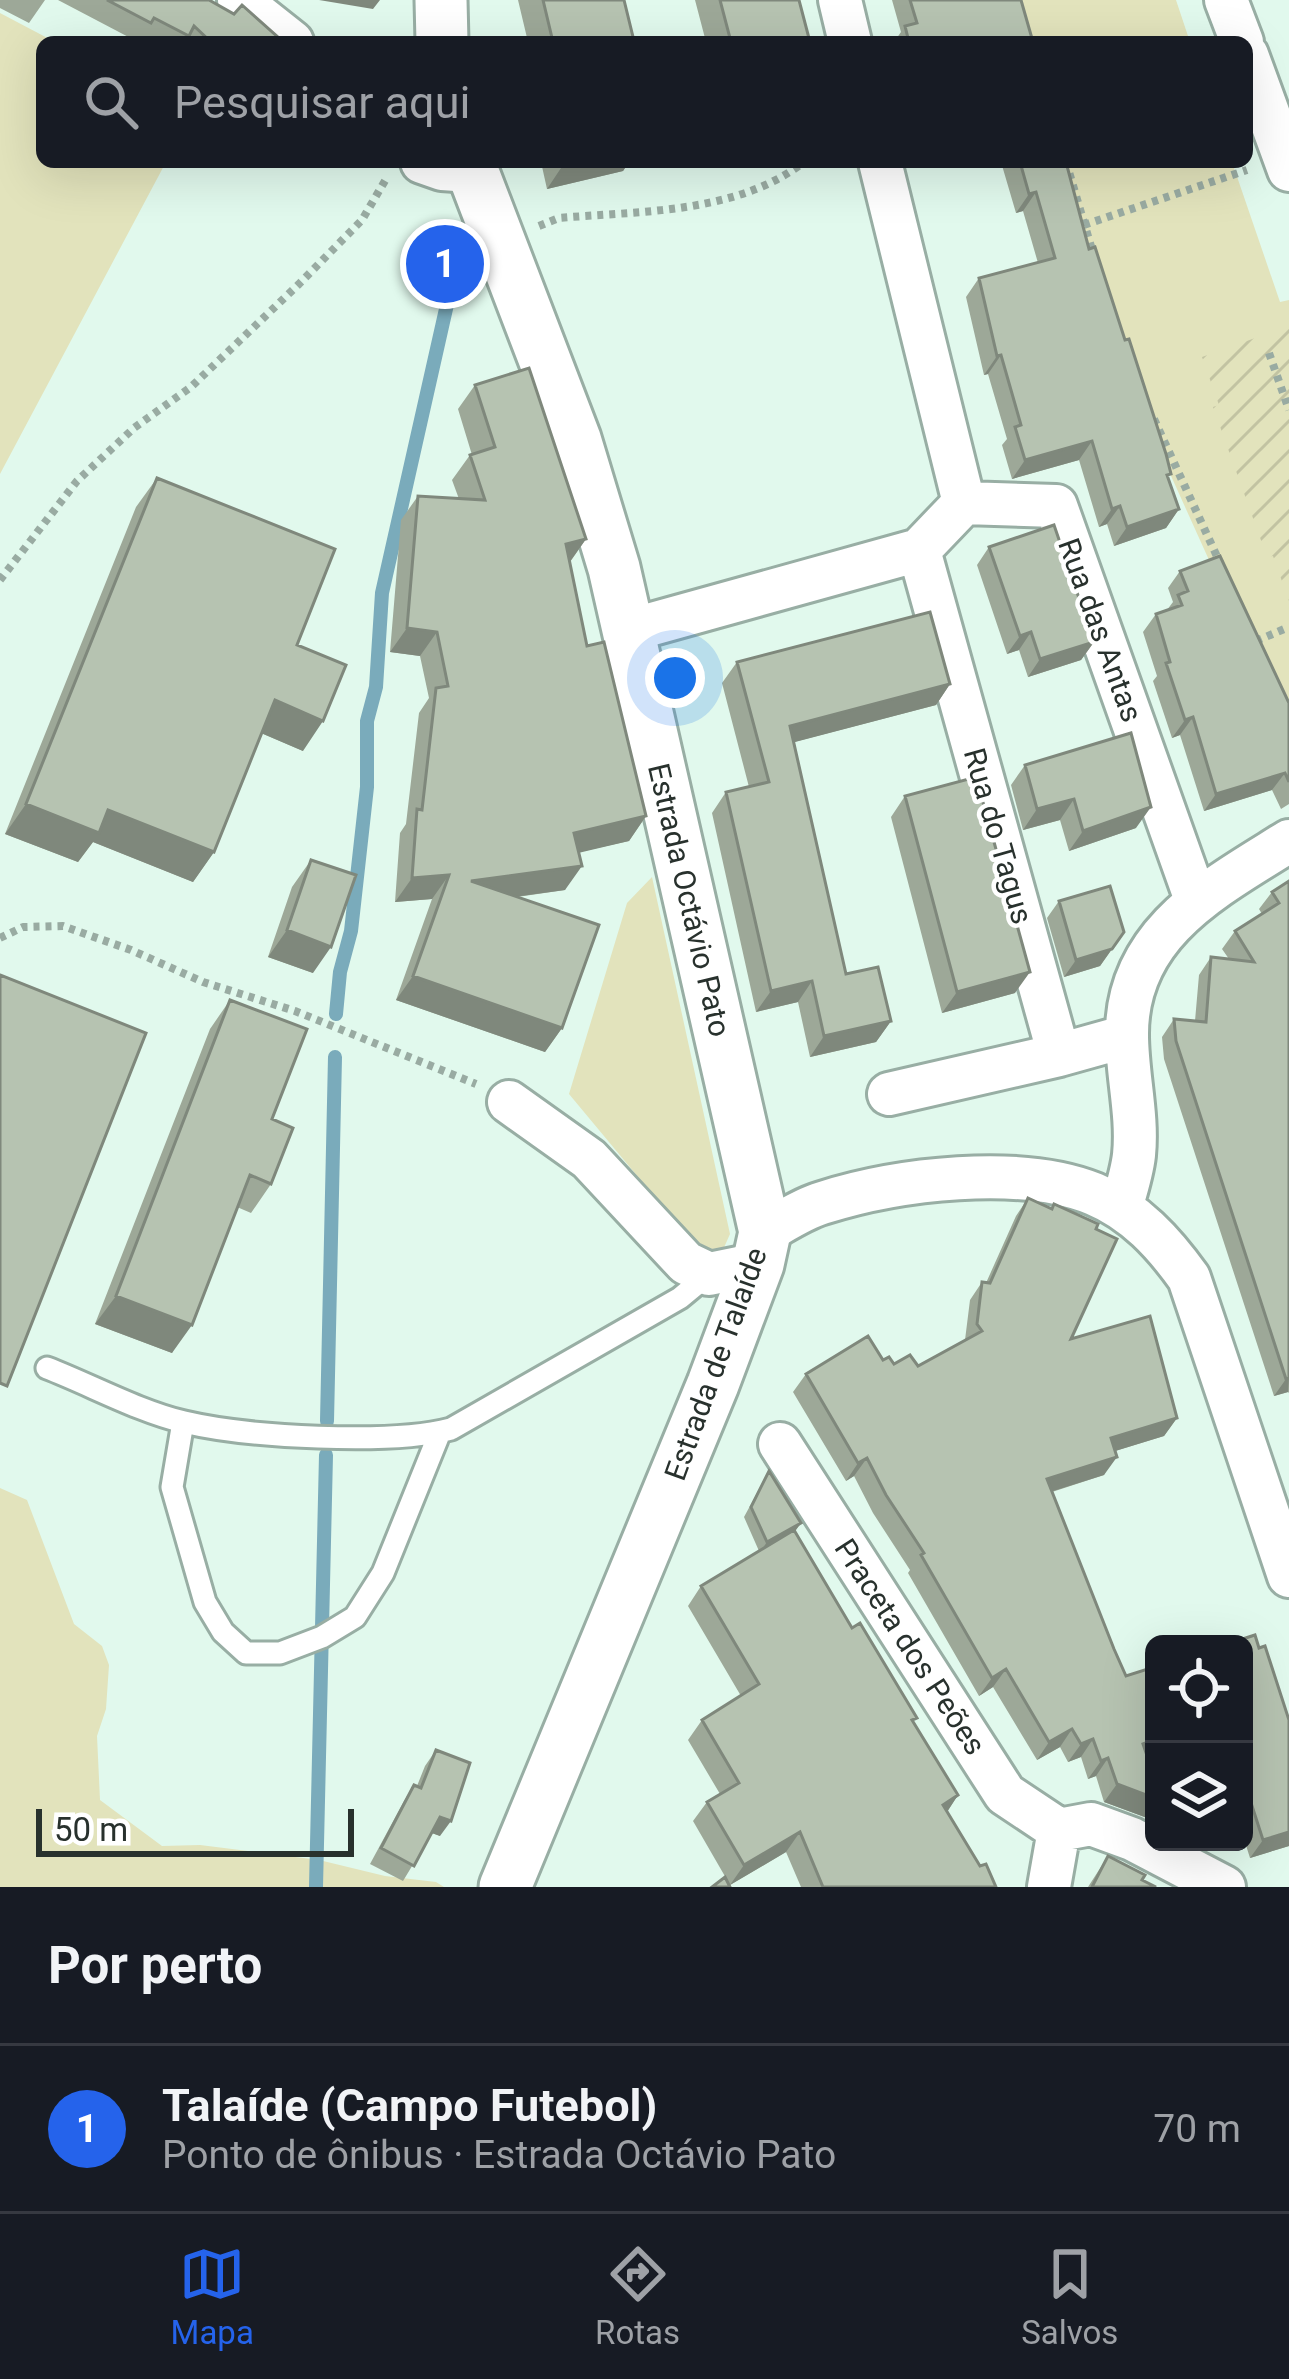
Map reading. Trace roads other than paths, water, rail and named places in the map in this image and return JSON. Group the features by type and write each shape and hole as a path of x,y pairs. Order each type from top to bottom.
{"street":[{"path":"239,0 284,36"},
{"path":"441,0 442,36"},
{"path":"840,0 849,36"},
{"path":"1226,0 1240,36"},
{"path":"1253,71 1287,164"},
{"name":"Estrada Octávio Pato","path":"456,168 499,242 575,440 614,568 744,1257"},
{"path":"627,632 919,550 964,502 881,168"},
{"name":"Rua das Antas","path":"964,502 1056,506 1196,900"},
{"name":"Rua do Tagus","path":"919,550 1059,1054"},
{"path":"1121,1208 1135,1144 1127,1036 1137,980 1162,937 1196,900 1289,842"},
{"path":"889,1094 1127,1036"},
{"path":"509,1102 590,1159 686,1263 744,1257"},
{"name":"Estrada de Talaíde","path":"505,1887 713,1384 744,1257 818,1204 855,1193 957,1178 1017,1178 1093,1193 1121,1208 1166,1246 1189,1279 1285,1549"},
{"name":"Praceta dos Peões","path":"780,1444 1005,1794 1059,1831"},
{"path":"1049,1887 1059,1831 1090,1824 1132,1839 1224,1887"}],"lane":[{"path":"47,1368 183,1422 289,1434 419,1437 440,1432 680,1298 744,1257"},
{"path":"183,1422 172,1487 206,1602 223,1632 247,1653 280,1653 322,1637 355,1617 383,1573 440,1432"}],"waterway":[{"path":"336,1014 351,931 367,787 367,721 376,687 382,593 448,300"},
{"path":"327,1421 335,1057"},
{"path":"316,1887 326,1455"}],"place":[{"name":"Talaíde (Campo Futebol)","path":"445,264"}]}
